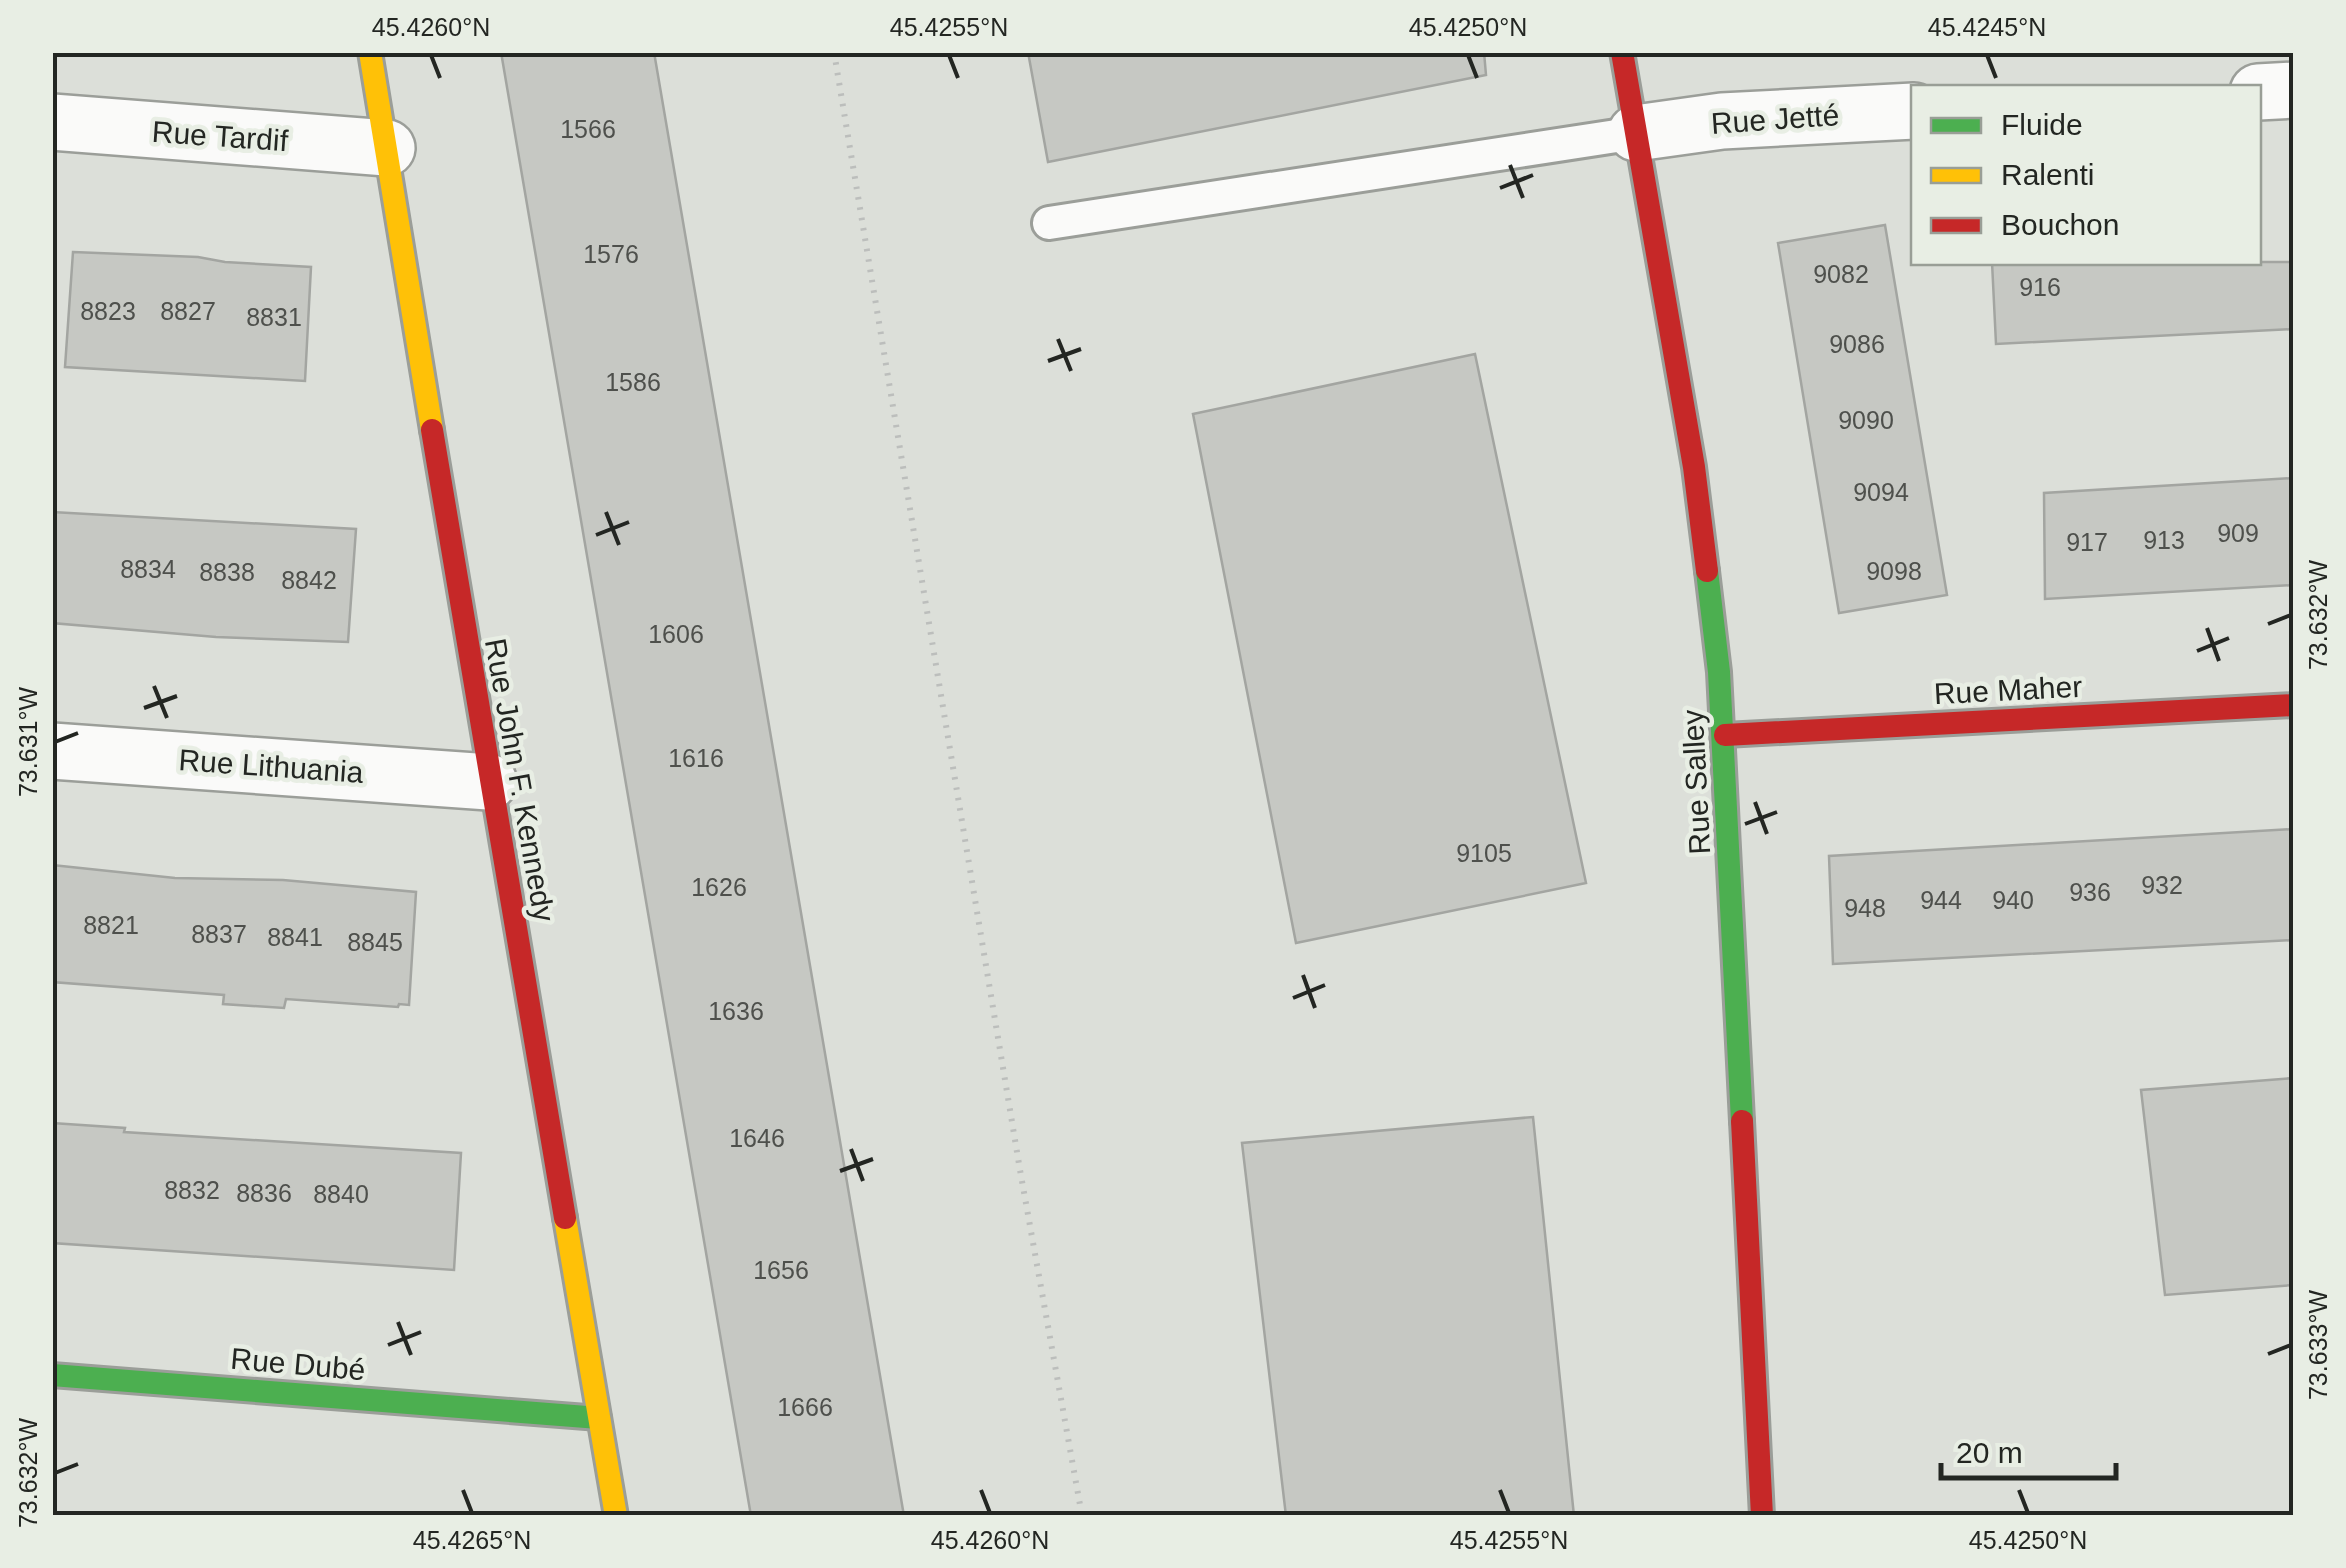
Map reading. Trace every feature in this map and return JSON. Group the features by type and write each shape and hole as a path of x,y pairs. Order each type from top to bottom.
{"street":[{"name":"Rue John F. Kennedy","path":"370,52 489,782 616,1516"},
{"name":"Rue Salley","path":"1622,52 1694,467 1725,735 1762,1516"},
{"path":"2261,92 2294,90"},
{"name":"Rue Jetté","path":"1636,133 1722,121 1911,111"},
{"name":"Rue Tardif","path":"52,122 386,148"},
{"name":"Rue Maher","path":"1725,735 2294,704"},
{"name":"Rue Lithuania","path":"52,751 489,782"},
{"name":"Rue Dubé","path":"52,1375 599,1418"}],"lane":[{"path":"1049,224 1636,133"}],"path":[{"path":"834,52 1082,1516"}],"building":[{"path":"501,52 654,52 904,1516 751,1516"},
{"path":"1028,52 1484,52 1486,75 1048,162"},
{"path":"1885,225 1947,595 1839,613 1778,243"},
{"path":"73,252 311,267 305,381 65,367"},
{"path":"2294,262 2294,329 1996,344 1992,265"},
{"path":"1475,354 1586,883 1296,943 1193,414"},
{"path":"2294,478 2294,585 2045,599 2044,493"},
{"path":"52,512 356,529 348,642 216,637 52,623"},
{"path":"2294,829 2294,940 1833,964 1829,856"},
{"path":"52,865 175,878 283,880 416,892 409,1005 286,999 284,1008 223,1004 224,995 52,982"},
{"path":"2294,1078 2294,1285 2165,1295 2141,1090"},
{"path":"1533,1117 1574,1516 1286,1516 1242,1143"},
{"path":"52,1123 125,1128 124,1132 461,1153 454,1270 52,1243"}],"traffic: fast":[{"path":"1707,571 1719,672 1742,1121"},
{"path":"52,1375 599,1418"}],"traffic: slow":[{"path":"370,52 432,430"},
{"path":"565,1218 616,1516"}],"traffic: jam":[{"path":"1622,52 1694,467 1707,571"},
{"path":"432,430 565,1218"},
{"path":"1725,735 2294,705"},
{"path":"1742,1121 1762,1516"}]}
